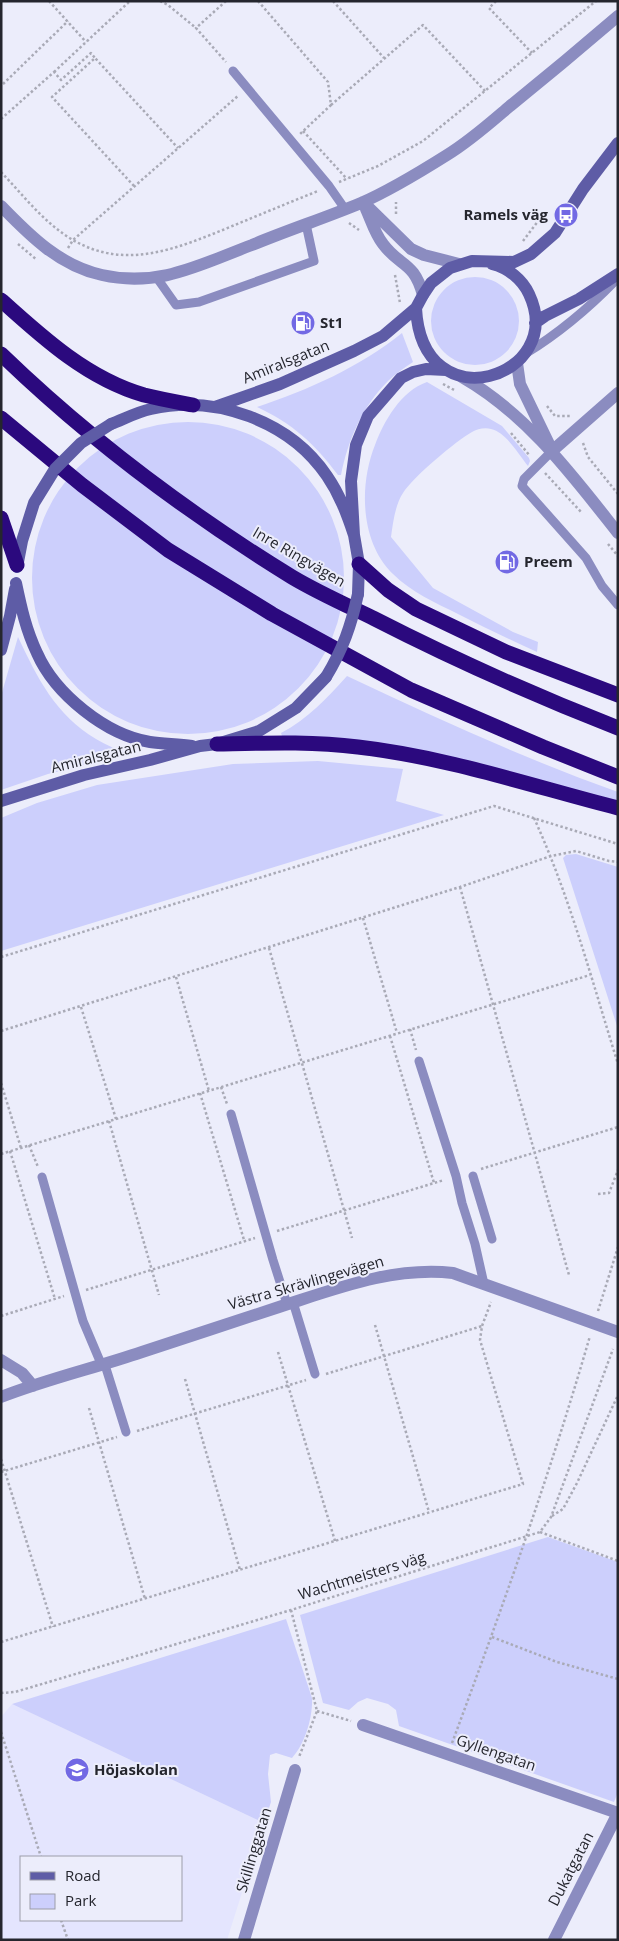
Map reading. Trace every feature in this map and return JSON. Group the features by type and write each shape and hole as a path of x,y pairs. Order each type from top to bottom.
{"highway":[{"path":"1,300 71,359 110,381 143,395 193,405"},
{"name":"Inre Ringvägen","path":"1,354 36,388 96,438 186,508 294,578 432,648 561,706 618,728"},
{"path":"1,418 82,485 168,550 272,614 411,690 618,777"},
{"path":"1,518 17,565"},
{"path":"359,564 388,590 416,609 506,652 618,695"},
{"path":"217,744 286,742 358,747 437,761 618,808"}],"main road":[{"name":"Amiralsgatan","path":"215,407 280,384 383,336 416,308 422,295 437,276 450,268 459,264 482,261 514,262 531,254 555,233 583,190 618,144"},
{"name":"Amiralsgatan","path":"416,308 417,325 421,338 429,354 446,370 462,377 478,379 497,375 520,359 532,338 535,323 532,300 526,288 509,271 498,265 482,261"},
{"path":"535,323 579,299 618,274"},
{"name":"Amiralsgatan","path":"1,800 84,775 200,746 217,744 259,731 296,708 326,676 345,642 352,624 358,594 359,564 354,535 351,481 356,445 368,416 401,378 413,372 426,369 446,370"},
{"name":"Amiralsgatan","path":"1,650 10,616 22,541 34,503 55,469 81,444 111,424 151,409 193,405 215,407 248,416 277,430 304,450 326,475 343,504 354,535"},
{"name":"Amiralsgatan","path":"16,583 24,620 37,654 57,685 84,710 114,730 149,742 200,746"}],"street":[{"path":"1,206 26,232 52,254 101,275 128,279 157,278 194,269 363,202 423,170 473,137 618,16"},
{"path":"363,202 412,249 424,255 459,264"},
{"path":"363,202 384,245 411,268 416,275 422,295"},
{"path":"520,359 517,375 520,384 552,451"},
{"path":"462,377 498,401 552,451 618,533"},
{"path":"552,451 618,393"},
{"name":"Västra Skrävlingevägen","path":"1,1397 330,1290 402,1273 430,1270 452,1274 484,1284 618,1332"},
{"path":"1,1360 22,1373 33,1386"},
{"name":"Gyllengatan","path":"363,1725 618,1813"},
{"name":"Skillinggatan","path":"244,1940 295,1770"},
{"name":"Dukatgatan","path":"554,1940 618,1813"}],"lane":[{"path":"233,71 329,186 345,209"},
{"path":"157,278 176,306 199,302 314,261 306,224"},
{"name":"Amiralsgatan","path":"520,359 567,326 618,278"},
{"path":"552,451 524,479 522,486 586,558 602,586 618,605"},
{"path":"419,1061 456,1176 484,1284"},
{"path":"231,1114 265,1235 317,1375"},
{"path":"473,1176 492,1239"},
{"path":"42,1177 84,1321 131,1432"}],"path":[{"path":"50,1 86,42"},
{"path":"1,119 130,1"},
{"path":"160,1 168,5 196,28 233,71"},
{"path":"196,28 226,1"},
{"path":"258,1 328,82 331,105"},
{"path":"333,1 384,58"},
{"path":"496,1 488,8 532,53"},
{"path":"2,84 68,21"},
{"path":"292,142 331,105 423,25 485,91"},
{"path":"54,72 61,80 91,53 178,148"},
{"path":"95,58 52,97 134,186"},
{"path":"62,259 73,240 247,88"},
{"path":"303,131 347,179"},
{"path":"521,244 542,216"},
{"path":"543,402 555,416 571,415 580,426 582,442 588,457 618,494"},
{"path":"1,957 494,806 618,844"},
{"path":"534,818 565,893 618,1064"},
{"path":"1,1031 269,948 551,856 576,851 618,862"},
{"path":"460,887 569,1275"},
{"path":"363,918 397,1033"},
{"path":"269,948 352,1238"},
{"path":"1,1154 590,975"},
{"path":"176,977 209,1090"},
{"path":"81,1007 116,1119"},
{"path":"410,1029 419,1061"},
{"path":"390,1036 434,1183"},
{"path":"1,1083 21,1148"},
{"path":"221,1087 231,1114"},
{"path":"200,1094 244,1241"},
{"path":"109,1121 159,1296"},
{"path":"1,1316 618,1127"},
{"path":"29,1145 42,1177"},
{"path":"10,1151 54,1299"},
{"path":"598,1194 609,1193 618,1170"},
{"path":"598,1311 618,1247"},
{"path":"1,1642 523,1484 480,1340 482,1326 496,1288"},
{"path":"375,1325 429,1512"},
{"path":"131,1432 482,1326"},
{"path":"448,1754 492,1637 527,1536 590,1335"},
{"path":"613,1349 551,1517 540,1532 618,1561"},
{"path":"278,1352 335,1541"},
{"path":"185,1379 240,1570"},
{"path":"551,1517 563,1509 618,1395"},
{"path":"89,1408 145,1599"},
{"path":"3,1472 117,1437"},
{"path":"1,1459 3,1472 53,1627"},
{"name":"Wachtmeisters väg","path":"1,1693 15,1692 291,1610 540,1532"},
{"path":"291,1610 317,1710 295,1770"},
{"path":"492,1637 557,1662 618,1679"},
{"path":"317,1710 363,1725"},
{"path":"1,1732 41,1856"},
{"path":"61,1921 68,1940"}],"shaded area":[{"name":"Höjaskolan","path":"12,1704 264,1823 227,1940 1,1940 1,1717"}],"green space":[{"path":"475,277 492,280 506,290 516,304 519,321 516,338 506,352 492,362 475,365 458,362 444,352 434,338 431,321 434,304 444,290 458,280"},
{"path":"402,333 413,362 391,378 371,402 352,437 341,475 338,475 302,435 270,413 257,407 314,385 351,367 369,357"},
{"path":"427,382 502,426 530,461 528,466 507,439 496,431 484,428 472,432 435,460 408,486 398,503 391,537 433,588 513,632 538,642 537,652 416,592 393,574 382,561 374,546 369,530 365,495 366,478 375,445 389,417 401,400 409,392"},
{"path":"188,422 218,425 248,434 275,449 298,468 317,491 332,518 341,548 344,578 341,608 332,638 317,665 298,688 275,707 248,722 218,731 188,734 158,731 128,722 101,707 78,688 59,665 44,638 35,608 32,578 35,548 44,518 59,491 78,468 101,449 128,434 158,425"},
{"path":"18,637 49,694 69,718 96,739 127,754 48,774 1,790 1,696"},
{"path":"347,676 515,752 618,792 618,806 528,778 282,736 281,733 308,715"},
{"path":"318,761 403,769 396,801 444,815 1,951 1,818 37,803 97,785 233,764"},
{"path":"576,854 618,867 618,1029 563,858 566,855"},
{"path":"548,1537 618,1562 618,1792 614,1802 399,1726 396,1710 388,1704 367,1698 358,1702 349,1710 323,1703 300,1615"},
{"path":"286,1619 312,1698 312,1705 304,1738 292,1758 276,1753 270,1755 268,1774 271,1802 264,1823 12,1704"}],"place":[{"name":"Ramels väg","path":"566,215"},
{"name":"St1","path":"303,323"},
{"name":"Preem","path":"507,562"},
{"name":"Höjaskolan","path":"77,1770"}]}
